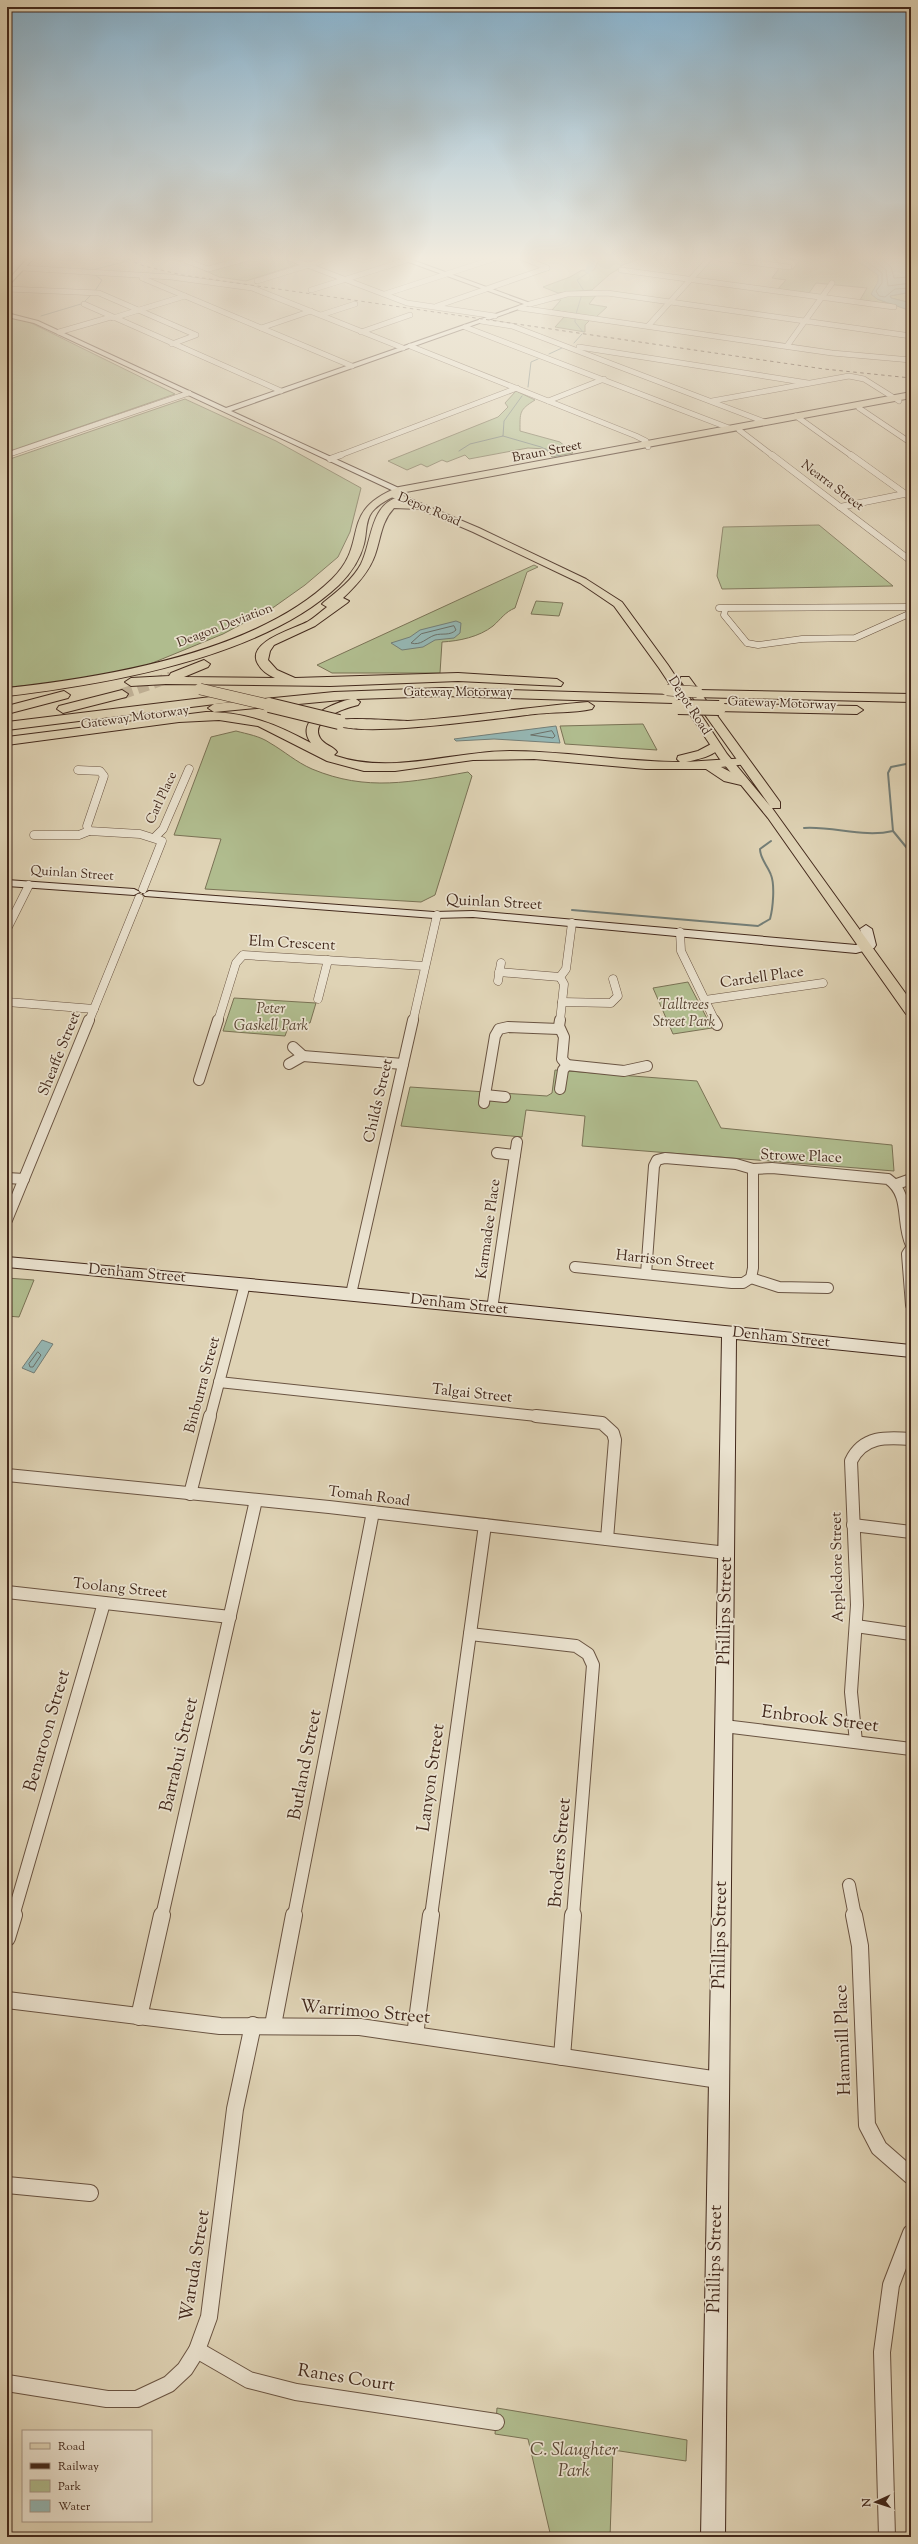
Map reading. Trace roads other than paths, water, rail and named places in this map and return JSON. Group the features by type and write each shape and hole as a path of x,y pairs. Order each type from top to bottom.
{"highway":[{"name":"Braun Street","path":"648,445 729,428 859,408 896,400 911,395"},
{"name":"Braun Street","path":"400,495 436,484 739,430 896,400 911,399"},
{"path":"380,485 414,486 436,484"},
{"path":"391,505 424,500 436,484"},
{"name":"Deagon Deviation","path":"7,692 72,685 141,672 212,650 273,625 313,601 344,572 356,552 363,520 370,508 368,503 380,485"},
{"path":"370,508 400,495 414,486"},
{"name":"Deagon Deviation","path":"175,676 316,612 347,588 362,570 368,558 380,516 400,495"},
{"path":"314,681 285,677 271,671 262,660 264,650 276,640 311,624 335,608 362,579 362,570"},
{"path":"7,696 113,684 166,680 314,681 480,677 672,697 854,710 868,707 911,707"},
{"path":"7,710 57,697 98,689 149,686 200,689 235,695 305,716 339,722 369,726 416,726 579,706 672,697"},
{"name":"Gateway Motorway","path":"7,726 226,699 338,689 477,686 711,699 911,698"},
{"path":"492,692 483,696 396,699 342,704 320,716 313,725 312,735 318,744 329,751 366,759 395,758 454,750 502,749 680,760 729,756"},
{"name":"Gateway Motorway","path":"7,736 300,699 379,694 492,692 672,697"},
{"path":"7,720 122,694"},
{"path":"7,741 179,719 227,716 261,722 280,730 325,758 367,767 401,766 468,756 496,755 655,766 708,765 729,756"},
{"path":"708,765 729,778 741,781"}],"main road":[{"name":"Depot Road","path":"400,495 424,500 608,587 618,595 690,686 729,756 741,781 772,815 862,932 911,990"},
{"name":"Depot Road","path":"424,500 476,530 583,581 610,597 621,607 729,756 862,932 867,948 911,1011"}],"street":[{"path":"152,376 330,459 400,495"},
{"path":"246,376 281,391"},
{"path":"226,410 324,376"},
{"path":"484,376 644,439 648,445"},
{"path":"595,376 729,428"},
{"path":"645,376 712,400 765,422"},
{"path":"770,376 808,383"},
{"path":"712,400 856,376 864,379 896,400"},
{"path":"548,401 604,379"},
{"path":"330,459 517,388"},
{"path":"7,455 189,393"},
{"path":"859,408 911,443"},
{"path":"798,418 908,494 911,498"},
{"name":"Nearra Street","path":"739,430 910,560"},
{"path":"840,507 908,494"},
{"path":"911,607 721,609 724,615 751,646 802,640 855,638 911,613"},
{"path":"78,770 90,767 100,772 104,776 87,826 89,831 94,834 156,836"},
{"name":"Carl Place","path":"156,836 163,829 189,769"},
{"path":"34,835 79,835 89,831"},
{"path":"40,844 43,836"},
{"name":"Sheaffe Street","path":"7,1220 162,841 156,836"},
{"name":"Quinlan Street","path":"7,883 437,915 473,914 837,946 856,949 867,948"},
{"path":"7,929 29,885"},
{"name":"Childs Street","path":"351,1294 437,915"},
{"path":"560,977 566,969 572,923"},
{"path":"680,932 681,951 717,1025"},
{"name":"Quinlan Street","path":"837,946 850,942 862,932"},
{"name":"Elm Crescent","path":"199,1080 236,962 241,956 253,954 425,966"},
{"path":"318,999 328,960"},
{"path":"498,981 501,963"},
{"path":"499,972 560,977"},
{"path":"560,977 564,984 559,1029 564,1036 562,1059 567,1065 624,1071 647,1066"},
{"path":"562,1002 602,1004 614,1002 618,996 613,979"},
{"name":"Cardell Place","path":"705,1000 823,983"},
{"path":"7,1002 94,1009"},
{"path":"504,1097 484,1099 497,1031 508,1027 559,1029"},
{"path":"293,1047 303,1056"},
{"path":"290,1064 303,1056 403,1064"},
{"path":"560,1089 563,1070 567,1065"},
{"name":"Karmadee Place","path":"492,1309 517,1142"},
{"path":"497,1153 515,1154"},
{"path":"646,1274 656,1162 668,1158 736,1164 753,1169"},
{"name":"Strowe Place","path":"751,1278 753,1268 753,1169 772,1168 881,1177 897,1184"},
{"path":"7,1178 24,1179"},
{"path":"911,1179 897,1184 902,1194 905,1237 911,1245"},
{"path":"911,1248 907,1254 911,1305"},
{"name":"Denham Street","path":"7,1262 351,1294 911,1351"},
{"name":"Harrison Street","path":"575,1267 736,1284 751,1278"},
{"path":"751,1278 774,1287 802,1290 828,1288"},
{"name":"Binburra Street","path":"190,1494 245,1284"},
{"name":"Phillips Street","path":"713,2537 730,1333"},
{"name":"Talgai Street","path":"219,1382 602,1423 613,1433 614,1440 607,1539"},
{"name":"Appledore Street","path":"856,1742 851,1692 856,1626 851,1467 853,1455 864,1443 875,1438 911,1439"},
{"name":"Tomah Road","path":"7,1475 373,1512 727,1553"},
{"name":"Barrabui Street","path":"139,2017 256,1500"},
{"name":"Butland Street","path":"273,2025 373,1512"},
{"name":"Lanyon Street","path":"415,2035 485,1525"},
{"path":"853,1525 911,1532"},
{"name":"Toolang Street","path":"7,1592 230,1617"},
{"name":"Benaroon Street","path":"7,1938 104,1603"},
{"path":"856,1626 911,1634"},
{"name":"Broders Street","path":"470,1634 576,1646 592,1651 594,1670 562,2057"},
{"name":"Enbrook Street","path":"724,1726 911,1749"},
{"name":"Hammill Place","path":"849,1885 860,1946 868,2125 873,2141 883,2155 911,2176"},
{"name":"Warrimoo Street","path":"7,2000 220,2026 273,2025 360,2028 719,2080"},
{"name":"Waruda Street","path":"7,2383 107,2399 137,2398 169,2384 185,2369 197,2350 210,2317 235,2109 253,2025"},
{"path":"7,2184 90,2193"},
{"path":"887,2537 882,2352 891,2285 911,2232"},
{"name":"Ranes Court","path":"197,2350 249,2380 296,2392 496,2422"}],"water":[{"path":"456,621 461,623 460,633 454,638 435,640 423,647 402,650 391,643 410,637 420,630"},
{"path":"556,726 560,743 494,739 456,741 454,739"},
{"path":"42,1340 53,1344 34,1373 22,1368"}],"waterway":[{"path":"528,387 529,376"},
{"path":"503,436 504,421 522,396"},
{"path":"459,451 470,444 503,436"},
{"path":"503,436 541,447 559,456 558,455"},
{"path":"893,831 888,773 891,767 911,763"},
{"path":"804,828 860,833 882,833 893,831"},
{"path":"893,831 911,853"},
{"path":"572,910 758,926 770,919 772,909 772,879 760,853 760,849 771,841"}],"tunnel":[{"path":"122,694 171,677"}],"railway":[{"path":"889,376 911,378"}],"park label":[{"name":"Talltrees Street Park","path":"684,1014"},
{"name":"Peter Gaskell Park","path":"271,1018"},
{"name":"C. Slaughter Park","path":"574,2461"}]}
